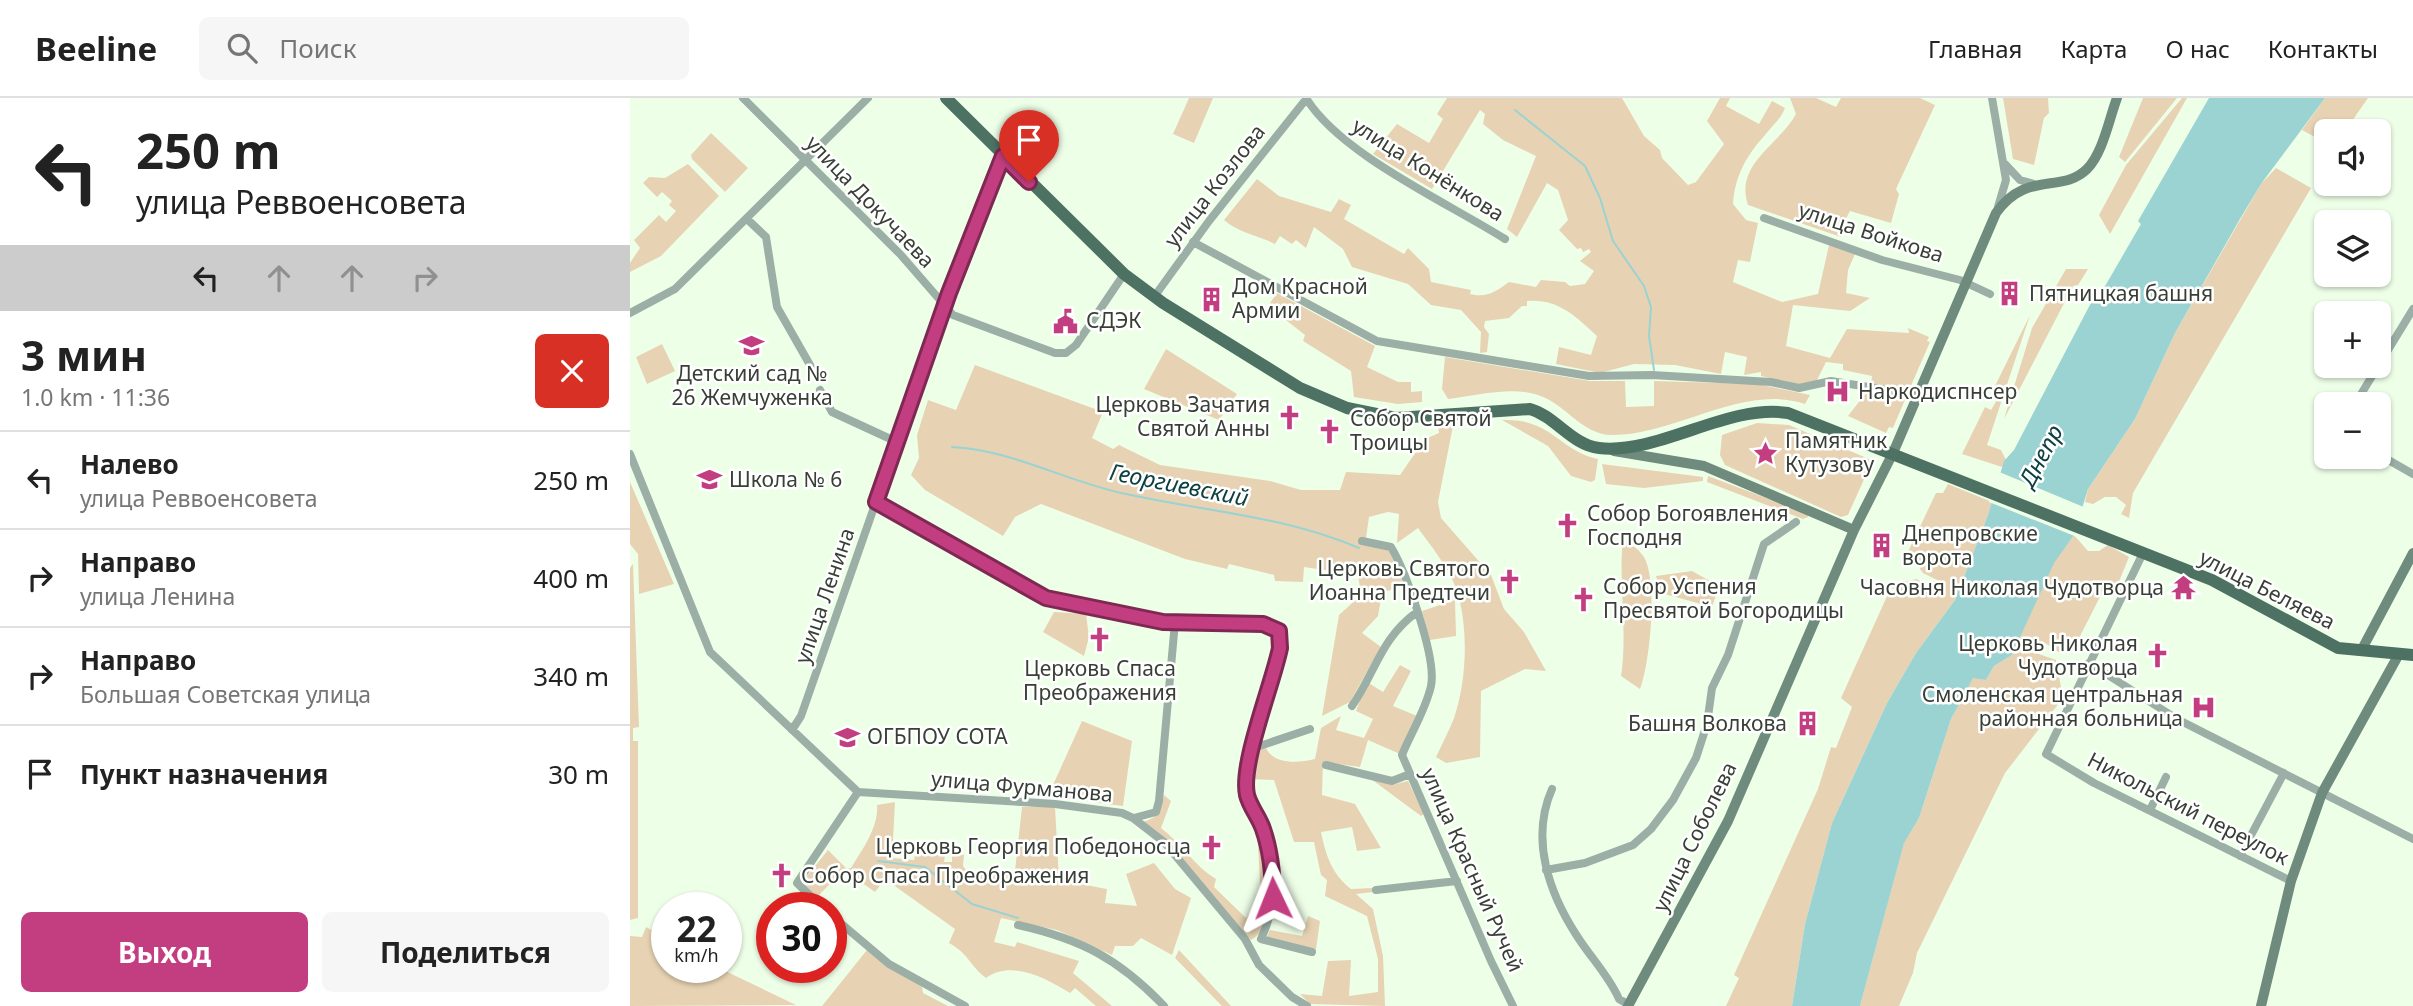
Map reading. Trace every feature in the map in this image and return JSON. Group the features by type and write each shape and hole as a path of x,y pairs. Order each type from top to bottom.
{"main road":[{"path":"946,98 1124,274 1154,297 1265,369 1347,408 1412,419 1530,409 1540,411 1584,443 1601,449 1704,466 1854,530"},
{"path":"1996,213 2010,195 2035,184 2074,177 2088,169 2117,98"},
{"name":"улица Соболева","path":"1628,1006 1724,829 1854,530 1894,453 1996,213"},
{"name":"улица Беляева","path":"1601,449 1641,443 1750,415 1774,412 1795,415 2222,584 2331,645 2399,654 2413,660"},
{"path":"2361,651 2413,553"},
{"path":"2261,1006 2291,881 2322,793 2399,654 2413,645"},
{"path":"2399,654 2413,655"}],"street":[{"name":"улица Докучаева","path":"743,98 902,259 953,315 1055,353 1066,353 1076,345 1124,274"},
{"path":"630,313 675,289 868,98"},
{"name":"улица Конёнкова","path":"1306,98 1317,115 1357,150 1505,239"},
{"name":"улица Козлова","path":"1154,297 1193,242 1306,98"},
{"path":"1992,98 2006,180 1996,213"},
{"name":"улица Ленина","path":"792,730 801,716 945,304 1003,156"},
{"path":"2003,161 2020,180 2035,184"},
{"name":"улица Войкова","path":"1764,218 1882,260 1966,282 1990,294"},
{"path":"747,219 766,237 777,307 814,372"},
{"path":"1193,242 1377,341 1589,376 1652,374 1771,382 1799,388 1831,381 1918,395"},
{"path":"2362,392 2413,309"},
{"path":"820,390 832,412 897,442"},
{"path":"630,454 710,652 858,792 797,883 807,892"},
{"path":"2391,461 2413,474"},
{"path":"876,502 1046,598 1175,622 1263,624 1279,631 1280,648 1248,766 1247,795 1263,829 1273,871 1273,898 1267,925 1261,939 1250,949"},
{"path":"1546,870 1585,863 1633,845 1651,829 1673,800 1696,758 1707,724 1712,688 1728,654 1764,544 1796,522"},
{"name":"улица Красный Ручей","path":"1363,541 1384,544 1393,550 1417,612 1432,666 1431,686 1402,755 1513,1006"},
{"name":"Никольский переулок","path":"2143,553 2046,754 2291,881"},
{"path":"1352,706 1388,638 1397,626 1417,612"},
{"path":"1133,818 1156,813 1159,801 1175,622"},
{"path":"2089,663 2177,719 2413,839"},
{"path":"1254,748 1310,729"},
{"path":"1326,765 1392,780 1410,774"},
{"path":"2240,856 2284,773"},
{"path":"2150,810 2166,777"},
{"path":"1552,789 1542,815 1541,841 1546,870 1576,935 1619,999 1628,1006"},
{"name":"улица Фурманова","path":"858,792 1055,804 1122,813 1133,818 1164,842 1250,949 1259,965 1292,997 1307,1006"},
{"path":"1376,890 1457,881"},
{"path":"1018,925 1054,933 1115,961 1164,1006"},
{"path":"847,929 889,964 965,1006"},
{"path":"1261,939 1312,952"}],"shaded area":[{"path":"1189,98 1213,98 1194,143 1173,134"},
{"path":"1447,98 1622,98 1644,136 1660,150 1662,158 1688,185 1696,182 1724,144 1707,121 1720,98 1730,98 1726,106 1759,124 1772,101 1785,108 1747,159 1736,184 1733,204 1746,220 1758,223 1750,262 1738,260 1733,282 1782,302 1818,294 1829,245 1855,254 1848,270 1846,293 1870,298 1850,311 1793,305 1786,346 1830,358 1847,329 1909,333 1908,328 1929,337 1927,341 1930,342 1910,388 1871,384 1872,376 1843,370 1843,364 1826,362 1813,388 1761,376 1761,372 1744,375 1747,357 1725,352 1721,374 1675,365 1634,364 1600,373 1556,364 1559,347 1591,355 1597,336 1566,310 1538,301 1527,301 1527,306 1522,306 1509,318 1485,321 1484,327 1489,334 1487,352 1480,353 1481,332 1461,310 1431,305 1408,284 1352,267 1343,249 1314,227 1306,248 1296,240 1292,244 1280,236 1275,244 1242,231 1224,220 1257,179 1279,196 1331,212 1339,199 1351,205 1344,219 1404,254 1408,248 1429,269 1431,282 1471,290 1470,294 1481,295 1495,291 1509,282 1536,287 1541,280 1565,282 1570,286 1585,284 1594,271 1580,261 1591,252 1589,249 1583,252 1581,248 1577,249 1559,230 1568,220 1558,190 1547,183 1517,237 1507,229 1536,156 1503,140 1483,124 1485,114 1480,110 1432,189 1373,154 1397,124 1429,143 1443,119 1437,114"},
{"path":"1790,98 1816,98 1836,107 1841,98 1920,98 1935,105 1896,189 1899,194 1891,223 1850,211 1842,226 1841,237 1748,205 1745,191 1753,166 1796,114"},
{"path":"2003,98 2048,98 2049,113 2044,118 2034,165 2013,159"},
{"path":"2143,98 2177,98 2125,162 2119,157"},
{"path":"2182,98 2187,98 2110,234 2099,215 2126,165"},
{"path":"2325,98 2368,98 2353,119 2314,119 2314,136 2302,130"},
{"path":"711,133 748,168 725,192 691,155"},
{"path":"688,164 719,196 661,256 630,272 630,263 640,248 634,240 659,215 666,222 676,211 669,205 672,201 662,192 657,197 643,183 649,177 665,178"},
{"path":"2276,168 2311,188 2133,493 2129,518 2121,514 2126,505 2116,497 2105,497 2093,504 2085,502 2088,489 2135,419 2175,333 2261,184"},
{"path":"2066,269 2088,269 2078,285 2073,286 2004,419 2032,328"},
{"path":"1277,293 1375,346 1367,367 1398,382 1411,382 1411,392 1422,391 1422,402 1398,404 1354,397 1351,371 1303,341 1305,335 1268,306"},
{"path":"2030,315 1987,445 2001,450 2006,460 2002,467 1962,454 1985,407 1991,410 2000,395 1995,386"},
{"path":"662,344 675,371 647,384 636,357"},
{"path":"1166,349 1237,394 1219,420 1144,389"},
{"path":"1445,357 1590,381 1625,381 1626,407 1654,406 1654,381 1757,384 1810,395 1805,404 1782,399 1758,400 1660,428 1636,433 1601,434 1583,425 1548,399 1528,392 1448,399 1442,389"},
{"path":"975,365 1103,412 1092,438 1113,449 1119,445 1160,465 1270,481 1301,490 1340,490 1346,472 1400,475 1425,439 1439,433 1438,426 1453,426 1438,502 1441,518 1491,575 1504,609 1524,632 1546,671 1525,669 1481,691 1480,757 1446,763 1436,757 1454,718 1462,687 1465,636 1460,603 1449,572 1418,528 1397,543 1399,514 1388,512 1369,517 1366,538 1361,545 1389,549 1404,585 1382,593 1378,616 1362,633 1381,647 1350,702 1322,716 1339,615 1361,595 1358,575 1304,567 1303,582 1275,581 1274,575 1229,564 1227,569 1185,559 1041,504 1015,517 1003,536 925,490 911,475 919,458 917,435 928,400 956,410"},
{"path":"1868,390 1907,395 1893,428 1889,427 1886,433 1848,416"},
{"path":"1502,420 1532,424 1584,455 1598,459 1595,480 1591,482 1571,476 1548,446"},
{"path":"1757,423 1789,425 1869,459 1870,466 1848,515 1841,517 1725,465 1720,455 1722,435"},
{"path":"1602,464 1703,477 1703,481 1644,488 1606,484"},
{"path":"1708,476 1808,514 1808,517 1803,519 1707,482"},
{"path":"630,482 674,584 639,594 638,554 630,544"},
{"path":"1948,484 1992,502 1955,600 1916,653 1887,703 1832,823 1805,924 1792,1006 1726,1006 1739,978 1734,975 1818,789 1831,747 1836,748 1852,707 1841,698 1888,594 1897,593 1890,585 1917,579 1935,593 1941,582 1923,573 1908,552 1936,493 1943,493"},
{"path":"2074,535 2088,551 2099,551 2108,545 2129,557 2116,589 2103,591 2075,646 2060,653 2042,641 2036,653 2056,660 2063,698 2005,773 1917,953 1913,973 1899,1006 1860,1006 1904,842 1919,818 1951,719 1973,677 1986,680 1994,666 2012,655 2053,563"},
{"path":"1623,538 1644,557 1651,584 1649,642 1640,689 1621,676 1624,642"},
{"path":"633,564 639,727 633,728 633,741 638,741 638,918 630,920 630,568"},
{"path":"1692,571 1719,586 1712,607 1661,593 1656,576"},
{"path":"1455,600 1456,636 1430,640 1422,611"},
{"path":"1054,612 1086,614 1089,637 1084,656 1043,632"},
{"path":"1400,665 1411,671 1393,706 1417,716 1400,754 1368,740 1360,767 1323,762 1322,795 1355,804 1381,848 1357,851 1352,827 1321,832 1331,864 1344,883 1351,889 1372,888 1373,892 1356,894 1373,909 1383,956 1385,1006 1310,1004 1300,994 1322,996 1328,961 1351,960 1349,996 1378,992 1378,959 1367,916 1325,896 1327,880 1321,875 1314,842 1294,842 1274,780 1250,779 1257,751 1266,748 1275,757 1288,761 1315,759 1321,728 1341,716 1336,730 1364,738 1373,719 1356,711 1367,682 1383,692"},
{"path":"1082,721 1132,741 1123,806 1048,796"},
{"path":"1371,779 1392,785 1408,781 1424,814 1421,816"},
{"path":"1164,795 1171,801 1161,828 1201,868 1216,879 1214,887 1246,918 1261,898 1257,829 1244,796 1262,838 1270,882 1264,925 1251,940 1142,822 1158,813"},
{"path":"895,802 892,858 914,860 915,855 945,855 944,862 952,862 952,855 964,855 963,866 968,873 1015,871 1022,807 1055,807 1059,880 1107,889 1105,903 1137,906 1126,874 1154,863 1175,889 1191,898 1172,955 1141,938 1133,946 1115,946 1112,955 1057,930 1001,918 994,942 1015,947 1017,942 1079,961 1073,973 1112,1006 1096,1006 1075,988 1070,993 1029,973 1007,970 986,978 961,951 949,943 955,929 885,879 875,892 844,870 822,892 812,892 802,882 828,850 847,869 851,868 873,830 877,805"},
{"path":"1308,916 1320,921 1316,949 1267,937 1270,930 1302,936"},
{"path":"646,927 651,930 651,983 742,983 742,979 796,1005 630,1006 630,936 642,937"},
{"path":"867,950 922,987 923,993 948,1006 822,1006 840,983 847,983 847,975"},
{"path":"1179,950 1231,1006 1222,1006 1175,958"}],"water":[{"name":"Днепр","path":"2209,98 2325,98 2261,184 2175,333 2135,419 2088,489 2074,535 2054,563 2012,655 1994,666 1986,680 1973,678 1951,719 1919,818 1904,843 1860,1006 1792,1006 1805,924 1832,823 1887,703 1916,653 1955,600 1988,515 2004,461 2014,450 2093,299 2097,300 2141,224 2138,221"}],"pier":[{"path":"1997,471 2086,508 2077,537 1989,502"}],"waterway":[{"path":"1515,110 1585,166 1600,198 1613,241 1644,286 1651,307 1649,336 1654,370"},
{"name":"Георгиевский","path":"952,447 997,454 1104,489 1302,528 1359,548"},
{"path":"878,861 925,867 972,904 1018,918"}],"place":[{"name":"Пятницкая башня","path":"2009,294"},
{"name":"Дом Красной Армии","path":"1212,299"},
{"name":"СДЭК","path":"1066,321"},
{"name":"Детский сад № 26 Жемчуженка","path":"752,345"},
{"name":"Наркодиспнсер","path":"1838,392"},
{"name":"Церковь Зачатия Святой Анны","path":"1290,417"},
{"name":"Собор Святой Троицы","path":"1330,431"},
{"name":"Памятник Кутузову","path":"1765,453"},
{"name":"Школа № 6","path":"709,480"},
{"name":"Собор Богоявления Господня","path":"1567,526"},
{"name":"Днепровские ворота","path":"1882,546"},
{"name":"Церковь Святого Иоанна Предтечи","path":"1510,581"},
{"name":"Часовня Николая Чудотворца","path":"2184,588"},
{"name":"Собор Успения Пресвятой Богородицы","path":"1583,599"},
{"name":"Церковь Спаса Преображения","path":"1100,640"},
{"name":"Церковь Николая Чудотворца","path":"2158,656"},
{"name":"Смоленская центральная районная больница","path":"2203,707"},
{"name":"Башня Волкова","path":"1807,724"},
{"name":"ОГБПОУ СОТА","path":"847,737"},
{"name":"Церковь Георгия Победоносца","path":"1211,847"},
{"name":"Собор Спаса Преображения","path":"781,876"}],"route":[{"path":"1029,182 1003,156 949,293 876,502 1046,598 1089,609 1163,622 1263,624 1279,631 1280,648 1276,669 1250,755 1247,778 1247,795 1263,829 1273,871 1273,898"}]}
